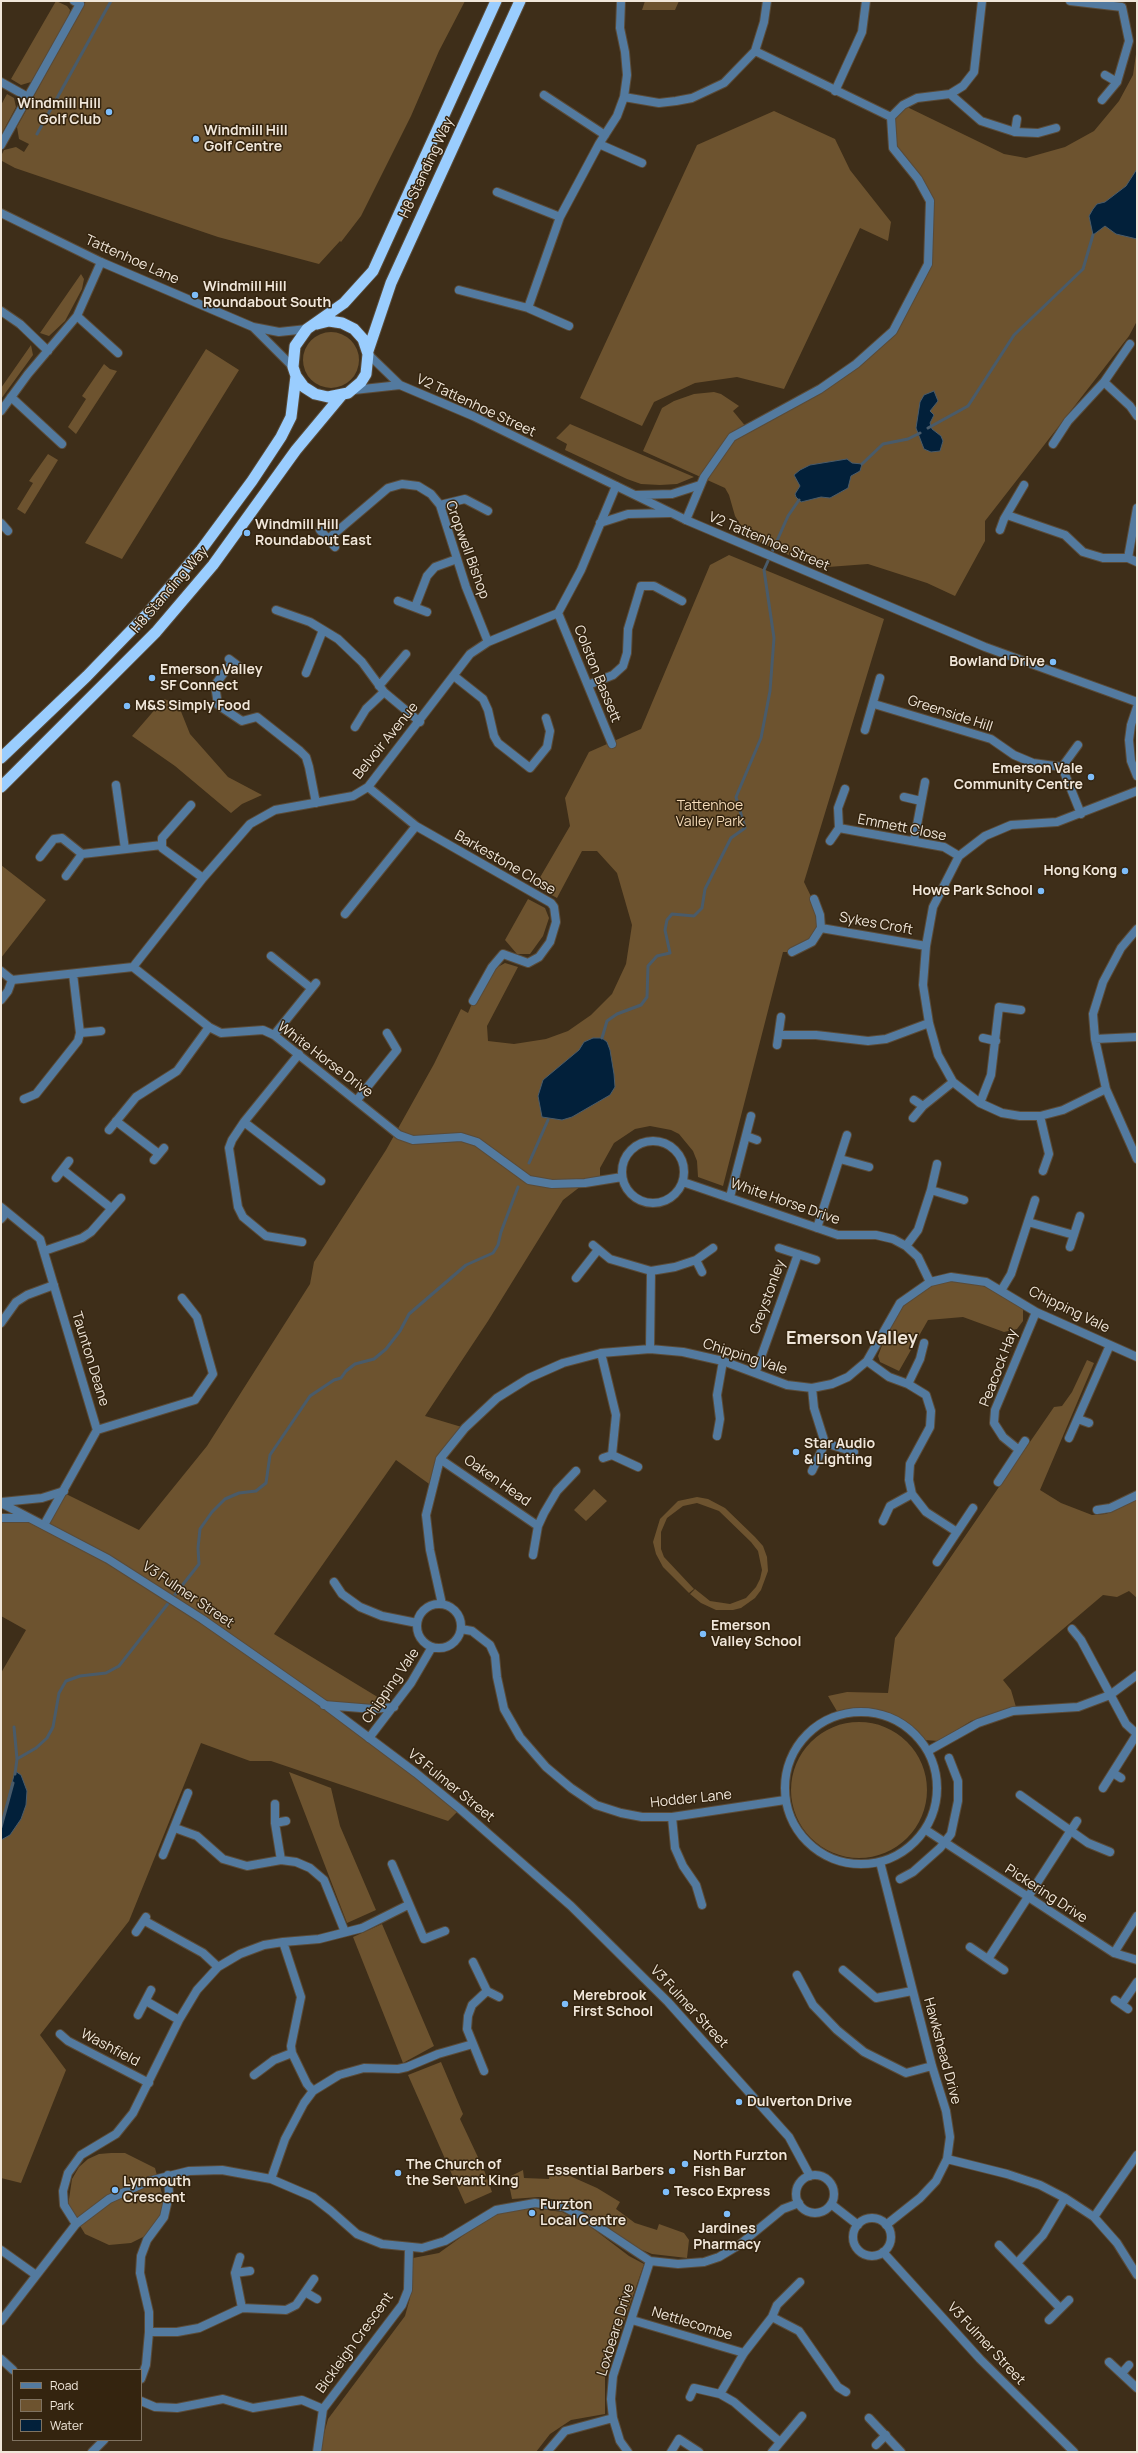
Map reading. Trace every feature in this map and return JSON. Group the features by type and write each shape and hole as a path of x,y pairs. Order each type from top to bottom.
{"highway":[{"name":"H8 Standing Way","path":"312,326 344,303 373,271 496,1"},
{"name":"H8 Standing Way","path":"368,352 377,320 391,283 520,1"},
{"path":"329,321 342,323 354,329 363,339 368,352 366,374 354,390 341,396 328,397 315,394 304,387 294,372 295,346 312,326 329,321"},
{"name":"H8 Standing Way","path":"1,758 87,676 147,614 201,550 252,481 281,437 291,417 294,372"},
{"name":"H8 Standing Way","path":"1,786 156,632 213,565 296,450 341,396"}],"street":[{"path":"1,145 80,4 74,1"},
{"path":"528,308 560,218 599,144 617,116 624,97 627,75 625,52 620,28 621,1"},
{"path":"624,97 659,103 692,98 724,83 755,51 764,22 767,1"},
{"path":"835,91 862,32 866,1"},
{"path":"686,520 700,485 714,460 732,437 820,389 856,364 893,331 928,264 930,201 918,179 893,148 891,117 903,105 917,98 950,94 963,86 974,72 982,1"},
{"path":"1070,1 1122,7 1129,41 1117,82 1102,100"},
{"path":"755,51 891,117"},
{"path":"1105,75 1117,82"},
{"path":"1,82 28,97"},
{"path":"950,94 980,121 1015,132 1038,133 1056,128"},
{"path":"544,95 605,135"},
{"path":"1015,132 1017,119"},
{"path":"599,144 642,163"},
{"path":"497,192 560,218"},
{"name":"Tattenhoe Lane","path":"1,213 101,262 253,327 279,332 312,326"},
{"path":"1,411 77,316 101,262"},
{"path":"459,290 528,308 569,326"},
{"path":"1,311 20,324 48,351"},
{"path":"77,316 118,353"},
{"name":"Tattenhoe Lane","path":"253,327 275,349 294,372"},
{"path":"1053,444 1068,421 1104,382 1130,344"},
{"name":"V2 Tattenhoe Street","path":"368,352 400,386 473,416 556,458 686,520 791,566 985,647 1137,702"},
{"path":"1104,382 1130,406 1137,416"},
{"name":"V2 Tattenhoe Street","path":"354,390 400,386"},
{"path":"11,397 62,444"},
{"name":"Cropwell Bishop","path":"328,539 388,488 402,484 418,486 431,494 440,506 457,559 488,642"},
{"path":"1000,530 1024,484"},
{"path":"636,495 672,494 700,485"},
{"path":"558,613 581,570 616,486"},
{"path":"440,506 465,499 488,511"},
{"path":"1128,558 1137,508"},
{"path":"600,523 628,514 671,513"},
{"path":"1007,515 1065,535 1083,552 1103,558 1128,558 1137,562"},
{"path":"1,523 8,531"},
{"path":"320,530 335,547"},
{"path":"415,607 427,576 435,567 457,559"},
{"path":"588,685 613,675 622,666 627,653 628,629 641,586 654,586 682,601"},
{"path":"398,602 427,612"},
{"path":"276,610 310,622 338,639 362,662 382,689 420,722"},
{"name":"Belvoir Avenue","path":"133,967 203,878 241,833 259,817 275,810 353,796 368,787 420,722 470,654 488,642 558,613"},
{"name":"Colston Bassett","path":"558,613 612,744"},
{"path":"306,673 323,630"},
{"path":"355,727 366,709 406,654"},
{"path":"241,668 230,660 219,677 215,685 214,692 218,705 242,721 257,717 306,757 316,803"},
{"path":"454,676 482,699 488,710 494,736 498,744 530,768 547,747 550,731 546,718"},
{"path":"865,730 874,704 880,678"},
{"name":"Greenside Hill","path":"874,704 991,739 1014,755 1034,763 1062,767"},
{"path":"1137,708 1131,725 1129,740 1131,760 1137,776"},
{"path":"1078,745 1062,767 1081,814"},
{"path":"914,841 925,782"},
{"path":"116,785 125,849"},
{"name":"Barkestone Close","path":"368,787 416,826 551,903 554,907 556,922 550,942 539,957 528,963 503,954 492,967 472,1001"},
{"path":"830,841 839,828 838,808 845,789"},
{"path":"1106,1089 1063,1110 1040,1116 1002,1113 980,1103 953,1082 938,1055 929,1023 923,985 926,946 933,907 959,856 985,836 1012,825 1057,822 1081,814 1137,791"},
{"path":"904,797 921,801"},
{"path":"191,805 162,838 162,848 203,878"},
{"path":"345,914 416,826"},
{"name":"Emmett Close","path":"839,828 872,836 914,841 944,847 959,856"},
{"path":"40,857 54,839 62,838 82,854 162,845"},
{"path":"66,876 82,854"},
{"path":"792,952 812,942 821,928 820,915 814,899"},
{"name":"Sykes Croft","path":"821,928 926,946"},
{"path":"1137,929 1121,948 1103,982 1094,1014 1095,1040 1106,1089 1137,1160"},
{"path":"271,956 313,986 274,1035"},
{"path":"1,971 12,980 133,967"},
{"name":"White Horse Drive","path":"133,967 210,1027 221,1033 263,1030 274,1035 399,1135 413,1140 460,1137 477,1142 529,1180 552,1184 572,1184 622,1177"},
{"path":"24,1099 36,1094 78,1041 80,1033 73,974"},
{"path":"1,1000 8,991 12,980"},
{"path":"980,1103 991,1075 999,1007 1021,1010"},
{"path":"777,1045 780,1017"},
{"path":"779,1035 816,1034 868,1041 886,1039 929,1023"},
{"path":"109,1130 136,1097 177,1071 210,1027"},
{"path":"80,1033 102,1030"},
{"path":"357,1100 397,1050 387,1033"},
{"path":"1095,1040 1137,1037"},
{"path":"983,1038 996,1041"},
{"path":"299,1054 244,1122 232,1140 229,1148 240,1212 243,1217 266,1236 302,1242"},
{"path":"913,1118 923,1106 953,1082"},
{"path":"914,1100 923,1106"},
{"path":"730,1197 752,1116"},
{"path":"1040,1116 1049,1154 1043,1171"},
{"path":"116,1121 159,1154"},
{"path":"244,1122 320,1181"},
{"path":"817,1228 847,1135"},
{"path":"746,1136 757,1140"},
{"path":"661,1142 670,1146 683,1162 683,1182 678,1191 671,1198 661,1203 651,1204 632,1195 622,1177 626,1157 632,1149 641,1144 661,1142"},
{"path":"840,1158 869,1167"},
{"path":"56,1178 69,1161"},
{"path":"906,1246 918,1230 931,1190 937,1164"},
{"path":"63,1170 111,1208"},
{"name":"White Horse Drive","path":"683,1182 817,1228 850,1236 876,1235 892,1239 906,1246 918,1257 930,1282"},
{"path":"931,1190 964,1200"},
{"path":"44,1251 82,1238 91,1232 121,1198"},
{"path":"1002,1289 1011,1274 1035,1200"},
{"path":"1,1219 4,1209"},
{"name":"Taunton Deane","path":"4,1209 40,1239 97,1430"},
{"path":"1070,1247 1080,1216"},
{"path":"1028,1222 1074,1235"},
{"path":"576,1278 595,1248 610,1259 651,1271 675,1267 696,1260 713,1248"},
{"name":"Greystonley","path":"779,1248 816,1260"},
{"name":"Greystonley","path":"756,1371 798,1254"},
{"path":"696,1260 702,1272"},
{"path":"650,1349 651,1271"},
{"name":"Chipping Vale","path":"442,1604 430,1550 426,1515 440,1459 465,1428 497,1398 529,1378 563,1363 601,1353 650,1349 683,1352 723,1361 756,1371 788,1385 812,1388 832,1384 848,1377 867,1361 900,1304 930,1282 951,1277 986,1282 1002,1289 1036,1312 1137,1357"},
{"path":"1,1323 16,1302 27,1295 54,1285"},
{"path":"44,1525 97,1430 196,1400 213,1374 196,1317 182,1298"},
{"name":"Peacock Hay","path":"1019,1450 1003,1437 994,1423 994,1410 1036,1312"},
{"path":"908,1384 920,1359 924,1343"},
{"path":"1069,1438 1110,1345"},
{"path":"601,1353 616,1415 612,1455"},
{"path":"717,1436 720,1419 717,1395 723,1361"},
{"path":"867,1361 889,1377 908,1384 926,1395 932,1411 930,1427 910,1464 909,1480 912,1494 926,1512 957,1532"},
{"path":"812,1388 814,1408 825,1443 812,1471"},
{"path":"1078,1419 1089,1423"},
{"path":"998,1482 1025,1440"},
{"path":"825,1443 854,1452"},
{"path":"603,1458 612,1455 638,1466"},
{"name":"Oaken Head","path":"440,1459 538,1526"},
{"name":"Oaken Head","path":"533,1555 538,1526 557,1491 573,1476"},
{"path":"1,1502 42,1498 64,1491"},
{"path":"883,1521 890,1506 912,1494"},
{"path":"1097,1510 1110,1508 1137,1495"},
{"name":"V3 Fulmer Street","path":"1,1502 145,1582 202,1619 324,1704 370,1738 454,1805 571,1906 668,2002 789,2137 810,2176"},
{"path":"937,1562 973,1508"},
{"path":"1,1518 32,1518"},
{"path":"334,1582 342,1594 360,1607 382,1616 417,1622"},
{"path":"442,1604 455,1610 461,1622 461,1629 456,1641 451,1645 432,1648 422,1640 419,1635 417,1622 419,1616 429,1606 442,1604"},
{"name":"Hodder Lane","path":"461,1629 472,1631 490,1645 495,1656 497,1677 504,1709 520,1737 546,1767 571,1788 596,1805 621,1813 642,1817 672,1817 785,1800"},
{"path":"1072,1629 1081,1640 1126,1724 1137,1734 1103,1788"},
{"path":"1081,1640 1088,1635"},
{"name":"Chipping Vale","path":"370,1738 394,1707 432,1648"},
{"path":"928,1751 978,1723 1013,1711 1078,1707 1110,1695 1137,1675"},
{"path":"324,1704 373,1710 394,1707"},
{"path":"854,1713 878,1714 900,1723 920,1739 928,1751 935,1770 938,1793 933,1814 926,1830 912,1845 894,1857 880,1862 849,1863 832,1858 818,1851 798,1831 789,1816 785,1800 784,1786 792,1756 803,1739 818,1726 833,1718 854,1713"},
{"path":"900,1879 913,1872 945,1842 951,1834 958,1801 958,1780 949,1758"},
{"path":"1113,1773 1121,1778"},
{"path":"163,1855 188,1793"},
{"path":"1020,1795 1088,1843 1110,1852"},
{"path":"276,1804 275,1822 281,1860"},
{"path":"672,1817 675,1848 682,1866 696,1885 702,1905"},
{"path":"275,1822 286,1821"},
{"path":"988,1959 1077,1821"},
{"path":"175,1828 197,1836 223,1859 247,1866 281,1860 296,1862 310,1868 324,1880 346,1932"},
{"name":"Pickering Drive","path":"926,1830 1027,1898 1114,1953 1137,1960"},
{"name":"Hawkshead Drive","path":"880,1862 912,1991 932,2066 946,2111 950,2138 947,2159 936,2181 920,2198 886,2225"},
{"path":"392,1864 408,1905 424,1939 445,1931"},
{"path":"76,2224 64,2205 63,2191 68,2173 81,2155 116,2134 133,2113 179,2020 197,1990 218,1967 258,1947 283,1942 319,1939 370,1925 408,1905"},
{"path":"1114,1953 1137,1916"},
{"path":"136,1932 145,1919 203,1953 218,1967"},
{"path":"283,1942 301,1997 291,2046 292,2053 303,2077 313,2092"},
{"path":"970,1947 1004,1970"},
{"path":"473,1962 487,1991 499,1997"},
{"path":"843,1970 876,1998 912,1991"},
{"path":"797,1975 813,2005 837,2030 864,2052 893,2068 906,2073 932,2066"},
{"path":"1122,2004 1137,1982"},
{"path":"138,2015 152,1990"},
{"path":"484,2070 467,2029 468,2016 472,2005 487,1991"},
{"path":"146,2001 179,2020"},
{"name":"Washfield","path":"60,2034 68,2041 149,2083"},
{"path":"271,2179 285,2139 304,2103 313,2092 339,2075 352,2071 364,2068 398,2069 407,2067 438,2054 473,2044"},
{"path":"254,2075 266,2065 292,2053"},
{"path":"260,2058 266,2065"},
{"path":"1094,2217 1137,2155"},
{"path":"947,2159 1007,2174 1040,2185 1065,2198 1094,2217 1118,2243 1137,2275"},
{"path":"1,2321 76,2224 109,2199 168,2175 203,2169 222,2170 271,2179 313,2197 356,2234 382,2244 409,2248 422,2248 445,2241 496,2210 535,2203 564,2207 587,2219 650,2261 678,2264 704,2262 719,2257 739,2245 783,2209 799,2203"},
{"path":"142,2376 146,2365 150,2332 149,2312 140,2273 141,2256 147,2240 164,2217 169,2195 168,2175"},
{"path":"816,2175 828,2180 834,2192 831,2204 818,2213 807,2211 799,2203 798,2187 810,2176 816,2175"},
{"path":"1017,2263 1043,2235 1065,2198"},
{"path":"831,2204 858,2225"},
{"path":"872,2218 886,2225 890,2239 883,2252 877,2254 866,2254 856,2247 853,2236 858,2225 872,2218"},
{"path":"999,2246 1060,2308"},
{"name":"Bickleigh Crescent","path":"318,2452 323,2409 402,2305 408,2290 409,2248"},
{"path":"1,2250 36,2276"},
{"name":"V3 Fulmer Street","path":"883,2252 980,2359 1074,2452"},
{"path":"240,2257 236,2273 242,2308"},
{"name":"Loxbeare Drive","path":"628,2452 620,2441 613,2418 611,2399 613,2376 650,2261"},
{"path":"236,2273 250,2271"},
{"path":"150,2332 177,2332 199,2328 242,2308 286,2310 296,2304 314,2278"},
{"name":"Nettlecombe","path":"720,2394 744,2353 772,2317 777,2305 800,2282"},
{"path":"305,2292 317,2300"},
{"path":"1049,2320 1069,2300"},
{"path":"772,2317 799,2331 838,2387 846,2392"},
{"name":"Nettlecombe","path":"632,2320 744,2353"},
{"path":"1,2359 12,2369"},
{"path":"1110,2362 1137,2388"},
{"path":"1122,2373 1129,2365"},
{"path":"690,2397 694,2388 720,2394 734,2402 780,2442"},
{"path":"142,2402 155,2407 177,2408 223,2399 253,2408 302,2400 323,2409"},
{"path":"772,2452 802,2416"},
{"path":"547,2452 565,2431 613,2418"},
{"path":"869,2418 901,2452"},
{"path":"876,2445 886,2435"},
{"path":"671,2452 679,2439 699,2452"},
{"path":"92,2452 103,2441"}],"green space":[{"path":"56,1 67,6 70,10 69,16 31,82 21,85 11,79"},
{"name":"Windmill Hill Golf Centre","path":"86,1 465,1 439,51 411,116 361,216 341,242 340,241 319,264 218,237 15,168 2,161 1,156 4,150 16,147 24,152 29,144 19,139 17,127"},
{"path":"645,1 679,1 675,10 642,10"},
{"path":"1137,47 1137,321 1129,336 985,521 985,541 955,596 927,583 868,564 828,567 800,560 748,537 735,516 729,495 725,488 643,451 662,408 674,401 694,394 714,392 721,394 739,406 733,411 747,428 820,389 893,331 928,264 930,201 893,148 891,117 903,105 1004,154 1026,158 1065,147 1094,131 1119,101 1133,75"},
{"path":"7,94 14,98 16,107 1,135 1,105"},
{"path":"774,111 835,139 850,170 891,222 888,241 860,228 784,389 737,377 695,383 654,402 642,426 580,398 697,145"},
{"path":"81,274 84,279 82,289 65,321 49,336 40,333"},
{"path":"331,332 342,334 351,340 357,349 359,360 357,371 351,380 342,386 331,388 320,386 311,380 305,371 303,360 305,349 311,340 320,334"},
{"path":"31,345 33,355 1,399 1,388"},
{"path":"206,349 239,370 122,559 85,543"},
{"path":"104,364 110,369 117,371 76,434 68,427 86,399 82,396"},
{"path":"570,424 694,477 677,484 660,485 641,484 627,479 565,450 567,444 556,438"},
{"path":"48,454 58,460 25,514 17,509 33,483 29,481"},
{"name":"Tattenhoe Valley Park","path":"729,555 884,619 804,882 820,915 818,935 792,952 783,952 723,1186 698,1177 697,1161 693,1151 679,1134 671,1130 650,1126 635,1129 614,1143 600,1168 600,1181 585,1183 563,1200 488,1321 425,1416 465,1428 440,1459 432,1486 396,1460 274,1634 394,1707 325,1705 460,1809 448,1821 271,1761 250,1761 201,1743 129,1921 40,2035 66,2070 21,2183 1,2178 1,1673 26,1630 1,1616 1,1518 44,1525 66,1494 139,1530 207,1446 310,1284 314,1262 386,1150 434,1064 461,1009 468,1013 473,1001 496,968 505,963 518,967 487,1026 488,1041 514,1044 546,1039 568,1031 591,1015 612,994 626,964 632,925 617,873 597,851 582,851 557,898 535,886 570,826 565,798 589,752 641,729 710,565"},
{"path":"164,699 178,704 190,734 228,777 262,795 242,804 231,813 175,766 132,736"},
{"path":"1,865 46,900 1,958"},
{"path":"528,899 545,908 549,918 543,936 530,954 517,954 505,940"},
{"path":"957,1280 977,1283 1000,1294 1023,1309 1023,1321 1017,1329 1004,1332 963,1317 928,1320 899,1371 880,1362 878,1356 889,1327 897,1313 911,1297 934,1284"},
{"path":"1087,1360 1094,1363 1040,1490 1061,1503 1092,1515 1106,1514 1137,1499 1137,1598 1129,1591 1117,1597 1103,1595 1003,1680 1011,1690 1016,1707 971,1721 939,1741 924,1740 899,1718 883,1713 865,1710 838,1713 828,1696 847,1692 888,1693 895,1638 1054,1407 1062,1406 1072,1392"},
{"path":"594,1489 607,1501 586,1521 574,1510"},
{"path":"697,1497 708,1499 725,1508 763,1546 767,1557 768,1571 761,1590 755,1598 741,1608 733,1610 716,1610 701,1603 690,1594 695,1589 710,1601 730,1604 746,1598 756,1587 760,1579 762,1570 758,1551 751,1542 719,1511 697,1503 683,1506 667,1518 661,1532 661,1549 664,1557 694,1589 689,1593 663,1567 656,1554 653,1542 660,1519 678,1501"},
{"path":"852,1722 866,1722 885,1727 897,1733 912,1747 922,1764 926,1777 926,1803 922,1816 916,1828 902,1843 897,1847 879,1855 866,1858 852,1858 833,1853 821,1847 806,1833 802,1828 794,1810 791,1797 791,1783 796,1764 802,1752 816,1737 821,1733 839,1725"},
{"path":"289,1772 331,1788 340,1826 376,1910 347,1923"},
{"path":"382,1924 434,2046 403,2063 353,1937"},
{"path":"441,2062 463,2114 460,2119 484,2170 492,2192 465,2204 408,2075"},
{"path":"125,2153 155,2168 164,2201 159,2219 145,2236 131,2243 109,2245 85,2234 68,2206 72,2179 79,2167 88,2159 99,2154"},
{"path":"523,2170 524,2178 549,2179 550,2171 570,2176 597,2188 620,2202 616,2209 635,2223 657,2230 659,2224 684,2233 689,2240 687,2258 652,2254 630,2245 607,2226 564,2201 539,2197 512,2199 509,2184 511,2176"},
{"path":"534,2208 562,2212 587,2224 629,2256 644,2264 605,2376 605,2414 571,2420 550,2434 536,2452 321,2452 322,2441 328,2419 405,2316 410,2298 413,2258 439,2253 490,2216 504,2211"}],"water":[{"path":"1137,169 1137,239 1116,234 1105,226 1093,235 1089,216 1093,209 1097,204 1105,202 1126,186"},
{"path":"934,391 938,401 930,411 934,415 930,423 932,429 941,436 943,441 940,451 931,452 924,449 916,428 920,402 924,395"},
{"path":"847,459 852,463 862,464 860,471 851,476 848,488 830,498 821,497 801,502 796,497 795,494 800,486 794,475 800,470 810,465"},
{"path":"593,1038 602,1038 607,1042 610,1050 615,1087 610,1095 572,1117 562,1120 542,1117 538,1096 543,1080 579,1050 584,1042"},
{"path":"15,1771 21,1775 27,1791 26,1805 21,1819 10,1835 1,1840 1,1827"}],"waterway":[{"path":"37,134 111,1"},
{"path":"928,428 968,406 1014,335 1083,269 1093,235"},
{"path":"862,464 883,444 908,439 920,433"},
{"path":"602,1038 607,1021 617,1014 641,1005 647,997 648,966 657,956 670,953 665,930 667,920 672,914 694,916 702,908 705,889 731,838 745,828 736,797 761,738 770,691 774,638 764,570 788,516 799,500"},
{"path":"529,1163 548,1120"},
{"path":"15,1774 17,1759 36,1748 47,1738 53,1727 59,1693 66,1681 80,1676 106,1673 119,1666 199,1564 198,1548 200,1529 212,1512 225,1499 239,1493 256,1491 266,1483 270,1455 310,1396 334,1380 341,1378 346,1371 355,1364 374,1359 386,1349 400,1331 409,1314 466,1265 493,1253 498,1245 501,1232 518,1187"},
{"path":"14,1727 17,1759"},
{"path":"1,1827 13,1783"}],"place":[{"name":"Windmill Hill Golf Club","path":"109,112"},
{"name":"Windmill Hill Golf Centre","path":"196,139"},
{"name":"Windmill Hill Roundabout South","path":"195,295"},
{"name":"Windmill Hill Roundabout East","path":"247,533"},
{"name":"Bowland Drive","path":"1053,662"},
{"name":"Emerson Valley SF Connect","path":"152,678"},
{"name":"M&S Simply Food","path":"127,706"},
{"name":"Emerson Vale Community Centre","path":"1091,777"},
{"name":"Hong Kong","path":"1125,871"},
{"name":"Howe Park School","path":"1041,891"},
{"name":"Star Audio & Lighting","path":"796,1452"},
{"name":"Emerson Valley School","path":"703,1634"},
{"name":"Merebrook First School","path":"565,2004"},
{"name":"Dulverton Drive","path":"739,2102"},
{"name":"North Furzton Fish Bar","path":"685,2164"},
{"name":"Essential Barbers","path":"672,2171"},
{"name":"The Church of the Servant King","path":"398,2173"},
{"name":"Lynmouth Crescent","path":"115,2190"},
{"name":"Tesco Express","path":"666,2192"},
{"name":"Furzton Local Centre","path":"532,2213"},
{"name":"Jardines Pharmacy","path":"727,2214"}],"district":[{"name":"Emerson Valley","path":"852,1339"}]}
